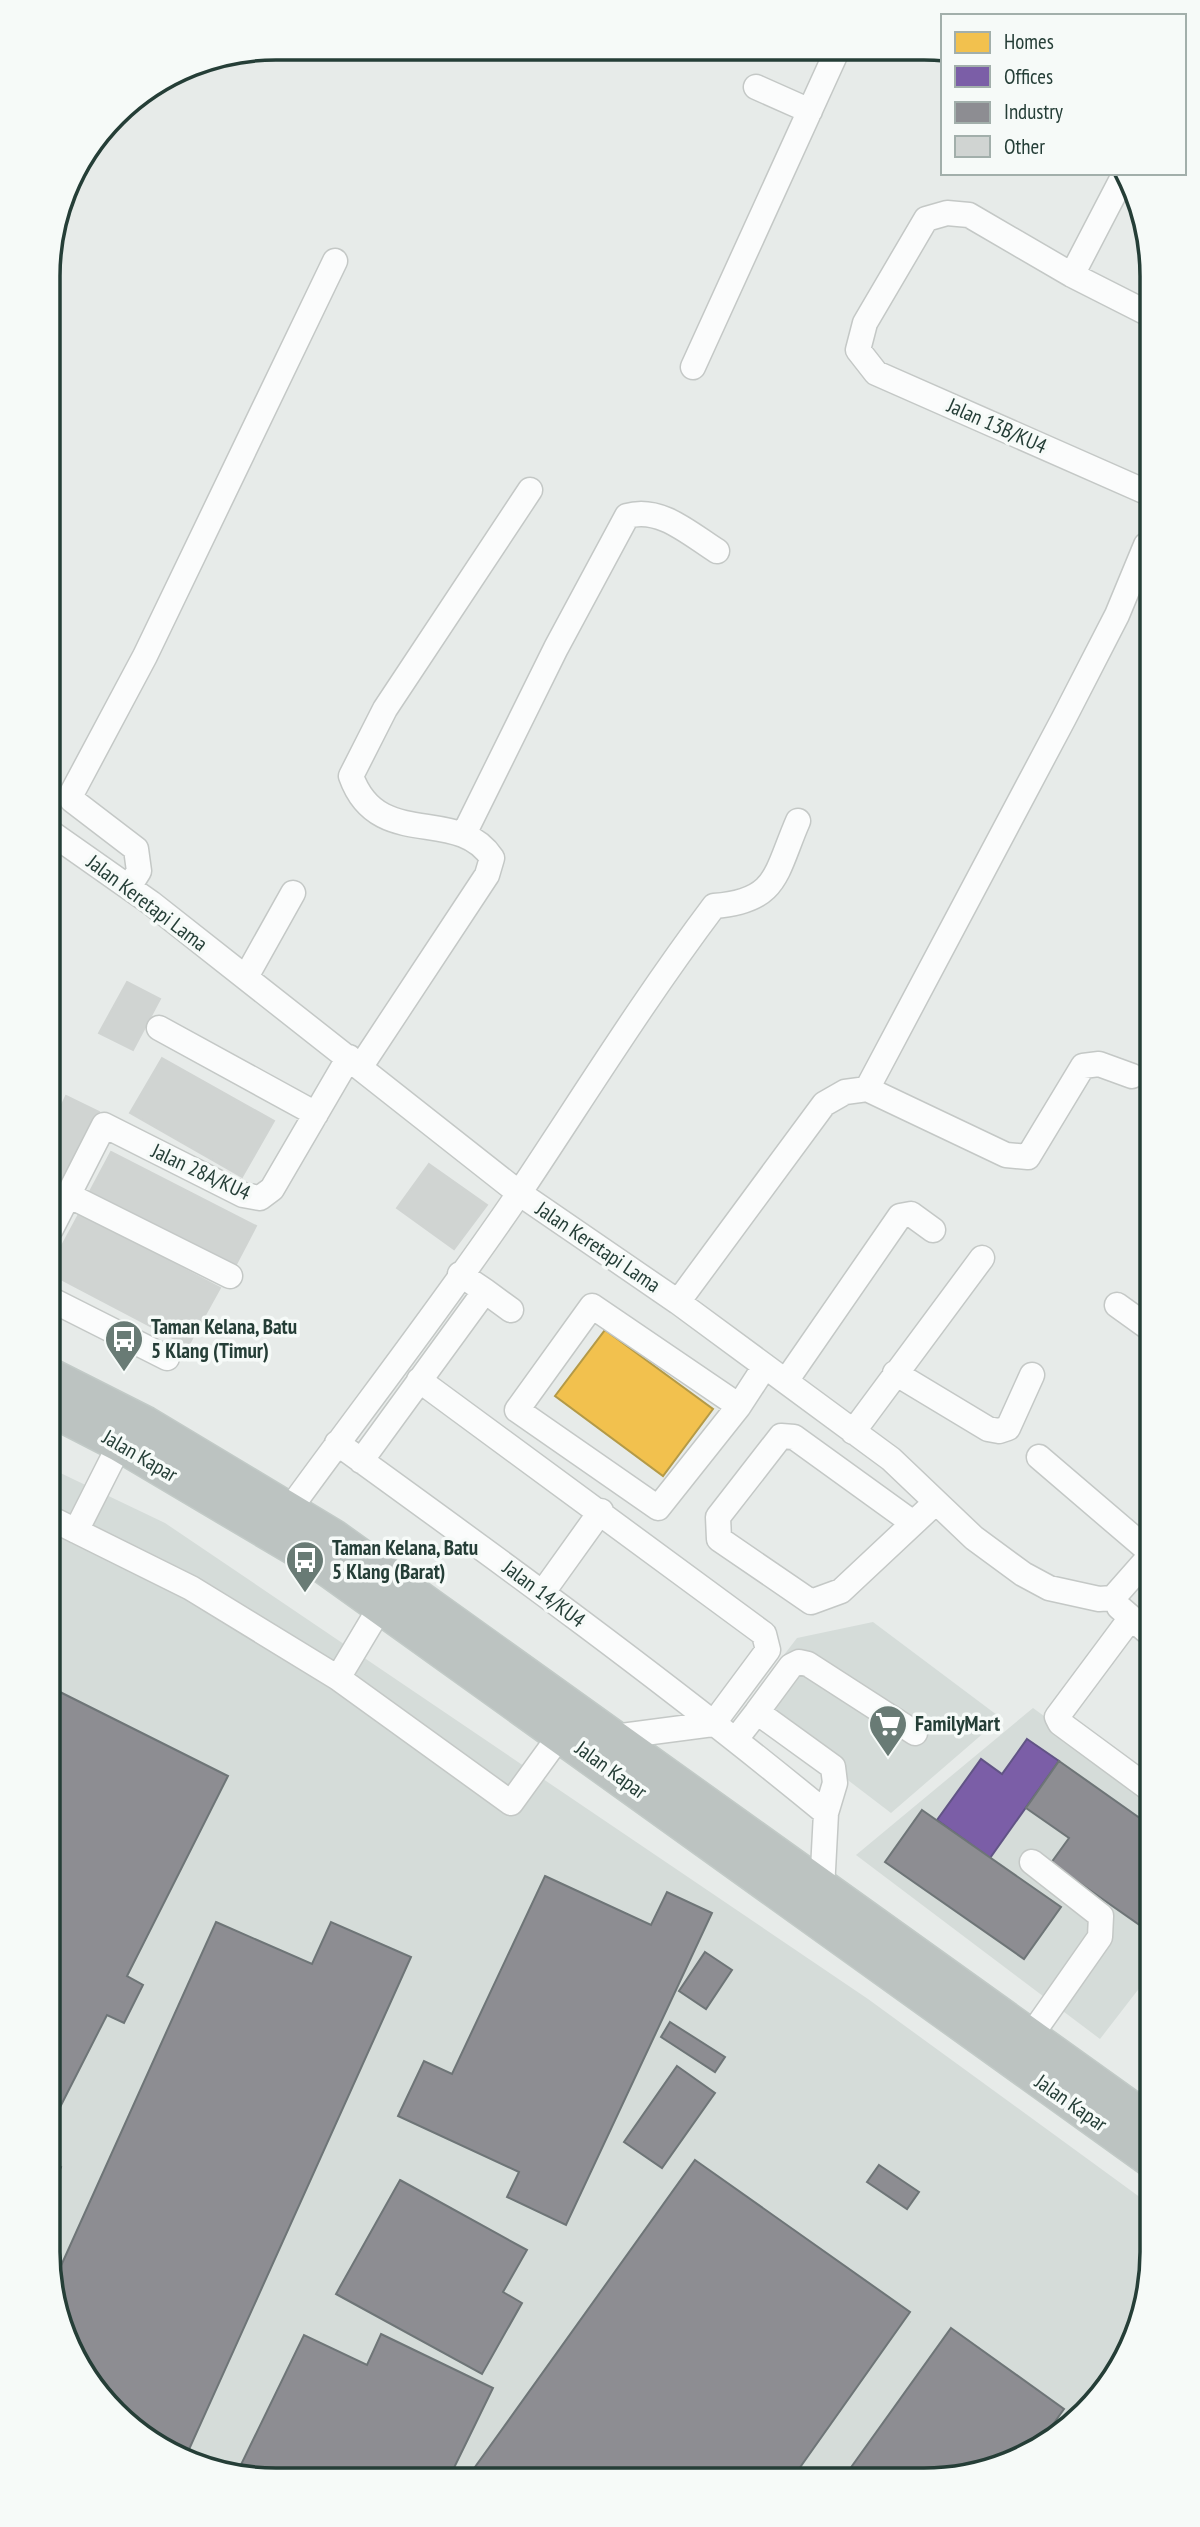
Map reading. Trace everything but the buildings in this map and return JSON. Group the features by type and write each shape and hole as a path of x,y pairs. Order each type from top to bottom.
{"highway":[{"name":"Jalan Kapar","path":"60,1381 145,1424 332,1537 1140,2115"},
{"name":"Jalan Kapar","path":"60,1413 120,1444 316,1560 1140,2152"}],"street":[{"path":"693,367 833,60"},
{"path":"756,88 810,111"},
{"path":"1119,184 1072,275 1140,309"},
{"name":"Jalan 13B/KU4","path":"1072,275 969,215 947,213 926,219 865,323 858,349 876,373 1140,489"},
{"path":"60,817 72,800 73,790 145,656 335,261"},
{"path":"530,490 399,686 351,776 367,807 402,823 464,834 556,648 627,516 654,513 717,551"},
{"path":"867,1089 1064,718 1117,615 1140,559"},
{"path":"72,800 136,849 140,859 139,871 129,887"},
{"path":"289,1510 519,1193 604,1061 699,926 714,906 744,904 767,890 798,821"},
{"name":"Jalan 28A/KU4","path":"68,1195 104,1125 243,1195 260,1199 272,1189 316,1114 487,875 492,858 484,847 464,834"},
{"name":"Jalan Keretapi Lama","path":"60,839 129,887 355,1061 519,1193 678,1302 891,1459 974,1538 1023,1574 1049,1588 1100,1600 1113,1598"},
{"path":"246,977 293,893"},
{"path":"159,1028 316,1114"},
{"path":"678,1302 824,1104 845,1092 867,1089 1006,1155 1028,1157 1083,1066 1100,1064 1132,1076"},
{"path":"60,1211 68,1195 229,1276"},
{"path":"786,1381 900,1216 911,1214 933,1230"},
{"path":"853,1432 982,1258"},
{"path":"460,1274 510,1310"},
{"path":"361,1461 485,1291"},
{"path":"60,1304 167,1357"},
{"path":"1116,1305 1140,1322"},
{"path":"739,1406 592,1306 517,1410 658,1508 739,1406 765,1366"},
{"path":"895,1373 988,1429 999,1431 1008,1429 1032,1375"},
{"path":"419,1380 601,1511 764,1634 768,1650 713,1724 614,1737"},
{"path":"913,1523 794,1437 781,1436 718,1517 719,1539 811,1602 841,1591 936,1502"},
{"name":"Jalan 14/KU4","path":"337,1443 542,1592 736,1739 826,1814"},
{"path":"76,1531 120,1444"},
{"path":"1039,1457 1140,1545"},
{"path":"542,1592 601,1511"},
{"path":"60,1523 191,1588 338,1678 511,1803 561,1734"},
{"path":"1140,1566 1113,1598 1140,1626 1057,1717 1060,1724 1140,1783"},
{"path":"338,1678 381,1606"},
{"path":"736,1739 791,1666 799,1662 808,1664 915,1733"},
{"path":"757,1712 833,1767 835,1783 826,1814 822,1889"},
{"path":"1030,2037 1100,1937 1101,1916 1032,1862"}],"shaded area":[{"path":"60,1473 165,1523 868,1999 1140,2197 1139,2280 1124,2334 1112,2359 1087,2394 1067,2414 1032,2439 980,2460 953,2466 924,2468 276,2468 247,2466 206,2456 156,2431 133,2414 113,2394 96,2371 76,2334 61,2280"},
{"path":"873,1622 1001,1718 891,1813 747,1703 797,1638"},
{"path":"1033,1708 1140,1786 1140,1987 1100,2039 856,1855"}],"place":[{"name":"Taman Kelana, Batu 5 Klang (Timur)","path":"124,1373"},
{"name":"Taman Kelana, Batu 5 Klang (Barat)","path":"305,1594"},
{"name":"FamilyMart","path":"888,1758"}]}
